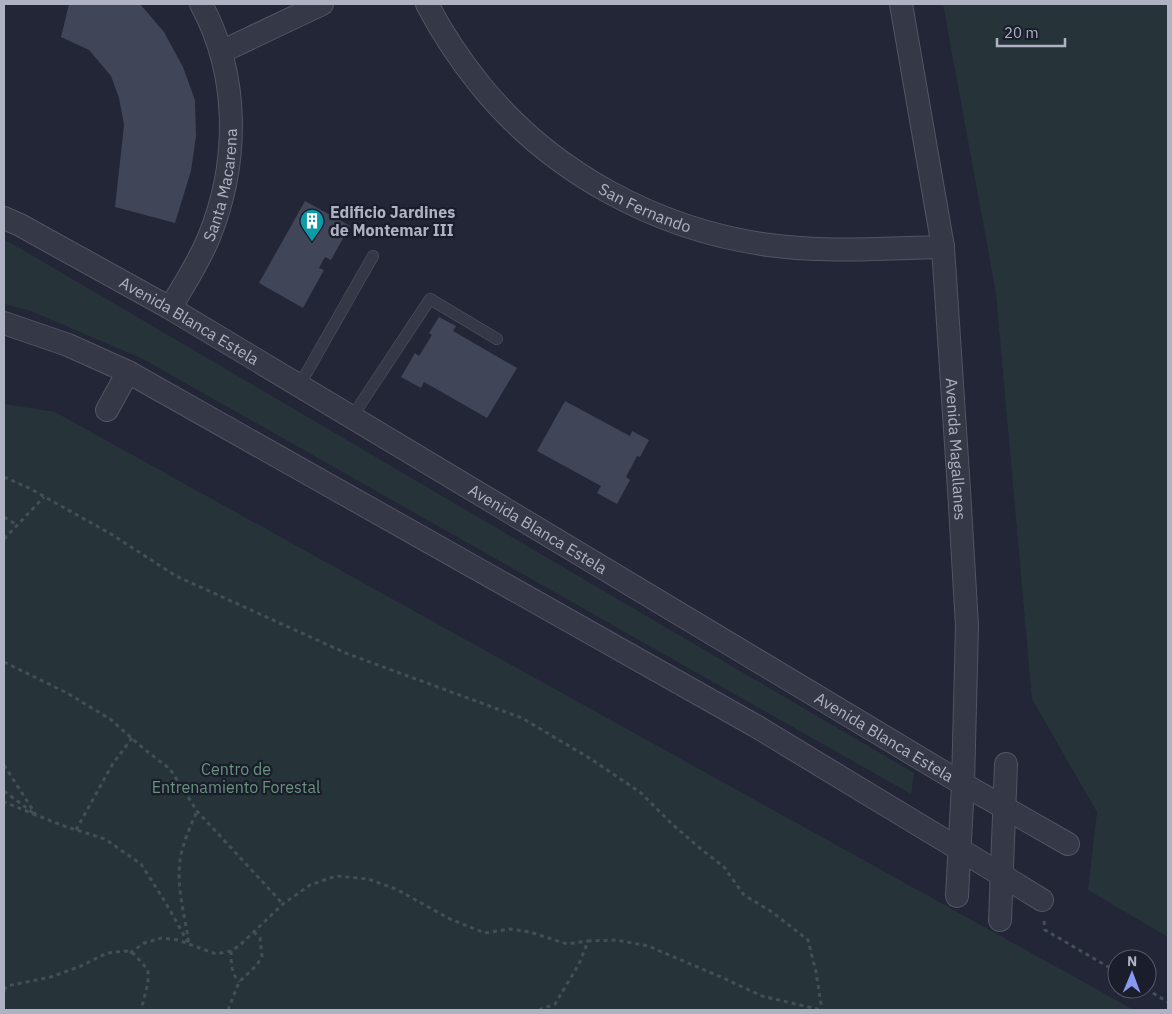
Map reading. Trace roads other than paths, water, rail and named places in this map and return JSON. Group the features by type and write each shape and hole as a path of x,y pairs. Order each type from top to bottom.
{"street":[{"name":"Santa Macarena","path":"170,308 196,264 208,239 226,186 230,158 232,131 228,86 213,30 201,4"},
{"path":"220,52 322,4"},
{"name":"San Fernando","path":"427,4 439,27 481,86 531,138 560,161 592,182 625,201 659,217 732,239 806,249 844,250 943,246"},
{"name":"Avenida Magallanes","path":"901,4 943,246 967,626 963,784 957,896"},
{"name":"Avenida Blanca Estela","path":"4,218 170,308 963,784 1068,844"},
{"path":"4,323 68,345 128,372 745,720 1042,900"},
{"path":"107,410 128,372"},
{"path":"1000,920 1006,764"}],"lane":[{"path":"299,386 373,256"},
{"path":"352,417 430,299 497,339"}],"place":[{"name":"Edificio Jardines de Montemar III","path":"312,242"}],"park label":[{"name":"Centro de Entrenamiento Forestal","path":"236,778"}]}
